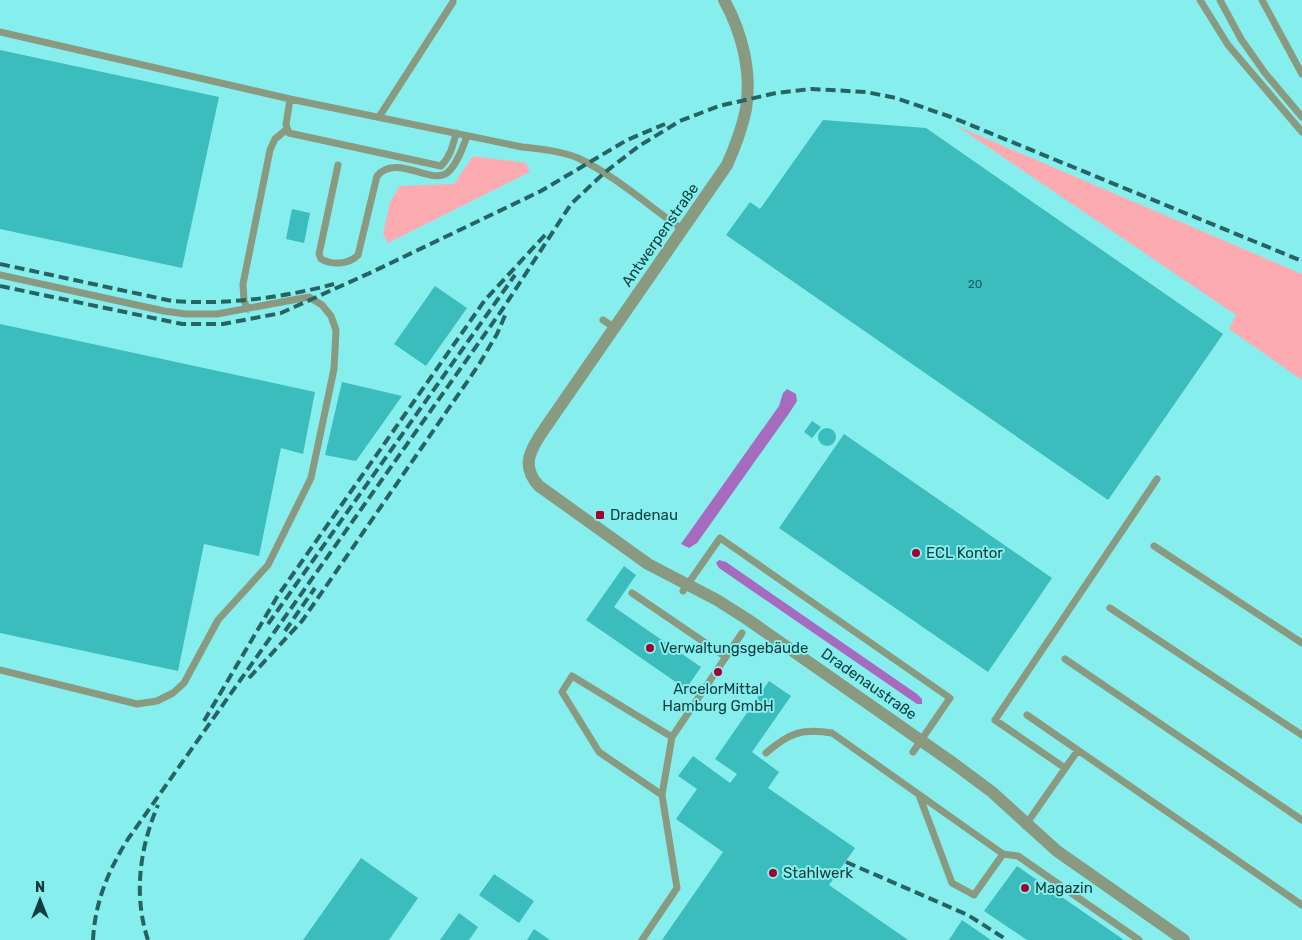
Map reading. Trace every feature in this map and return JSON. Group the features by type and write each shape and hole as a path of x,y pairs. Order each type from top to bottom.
{"street":[{"name":"Antwerpenstraße","path":"529,468 530,457 535,443 727,165 739,136 746,110 746,70 742,42 724,0"},
{"name":"Dradenaustraße","path":"529,468 534,480 551,495 648,564 685,587 748,620 921,741 992,792 1025,826 1057,851 1184,940"}],"lane":[{"path":"1200,0 1228,45 1302,132"},
{"path":"1220,0 1241,39 1265,73 1302,117"},
{"path":"1262,0 1302,74"},
{"path":"379,117 453,2"},
{"path":"0,32 290,99 522,147 550,150 578,158 604,173 683,230"},
{"path":"290,99 286,125 289,133 440,166 447,160 456,133"},
{"path":"248,309 244,301 243,284 270,150 274,140 287,129"},
{"path":"338,164 319,254 321,259 333,264 354,259 358,255 375,182 381,171 396,168 437,176 446,175 463,149 467,136"},
{"path":"0,275 164,312 186,314 217,314 308,297 322,305 331,316 336,330 334,370 311,478 268,565 218,620 184,683 173,693 158,701 137,704 0,670"},
{"path":"603,320 615,328"},
{"path":"1065,768 995,720 1157,479"},
{"path":"685,587 720,538 950,698 913,752"},
{"path":"1154,546 1302,643"},
{"path":"632,593 726,657"},
{"path":"1110,608 1302,734"},
{"path":"642,940 677,888 662,795 672,737 742,633"},
{"path":"1065,659 1302,820"},
{"path":"662,795 599,752 562,692 572,676 672,737"},
{"path":"1027,715 1302,905"},
{"path":"766,753 780,741 796,734 813,730 832,733 1003,854 1018,856 1139,940"},
{"path":"1025,826 1078,750"},
{"path":"919,794 952,883 974,895 1003,854"}],"shaded area":[{"path":"957,126 1302,274 1302,380 1229,329 1236,315"},
{"path":"473,156 526,163 530,172 388,243 383,234 390,202 400,186 454,184"},
{"path":"787,389 796,394 797,401 790,412 697,543 689,548 681,544 779,406 783,393"},
{"path":"719,560 726,562 917,694 922,699 922,704 917,704 719,568 716,563"}],"building":[{"path":"0,50 219,97 182,268 0,229"},
{"path":"823,120 926,128 1223,334 1108,500 726,235 750,202 760,209"},
{"path":"292,209 310,213 304,243 286,239"},
{"path":"435,286 467,308 426,366 394,344"},
{"path":"0,324 315,392 303,454 281,448 259,556 204,544 178,671 0,633"},
{"path":"342,382 402,396 356,461 325,455"},
{"path":"812,421 821,427 812,438 804,432"},
{"path":"827,428 833,431 836,437 833,443 827,446 821,443 818,437 821,431"},
{"name":"ECL Kontor","path":"844,434 1052,578 988,672 779,528"},
{"name":"Verwaltungsgebäude","path":"624,566 636,575 614,607 701,667 686,689 586,620"},
{"name":"Stahlwerk","path":"769,681 791,696 752,752 779,772 768,788 855,848 829,885 908,940 662,940 723,852 676,819 697,789 678,776 693,756 730,783 737,774 715,759"},
{"path":"361,858 418,898 389,940 303,940"},
{"name":"Magazin","path":"1017,866 1124,940 1027,940 984,911"},
{"path":"494,874 534,901 519,923 479,895"},
{"path":"459,913 478,927 469,940 440,940"},
{"path":"962,920 991,940 949,940"},
{"path":"534,929 550,940 527,940"}],"railway":[{"path":"93,940 96,913 104,887 114,863 128,839 504,307 571,204 604,173 639,146 680,121 719,106 776,93 811,89 866,92 896,98 951,117 1302,261"},
{"path":"0,286 182,324 223,324 281,313 372,272 541,191 627,140 665,124"},
{"path":"204,721 277,597 485,300 545,235"},
{"path":"0,264 172,301 212,302 274,297 334,284"},
{"path":"268,624 515,275"},
{"path":"249,678 302,621 478,366 497,334 507,311"},
{"path":"285,631 315,588"},
{"path":"148,940 141,906 141,871 147,837 158,805"},
{"path":"846,862 968,915 1007,940"}],"place":[{"name":"Dradenau","path":"600,515"},
{"name":"ECL Kontor","path":"916,553"},
{"name":"Verwaltungsgebäude","path":"650,648"},
{"name":"ArcelorMittal Hamburg GmbH","path":"718,672"},
{"name":"Stahlwerk","path":"773,873"},
{"name":"Magazin","path":"1025,888"}]}
